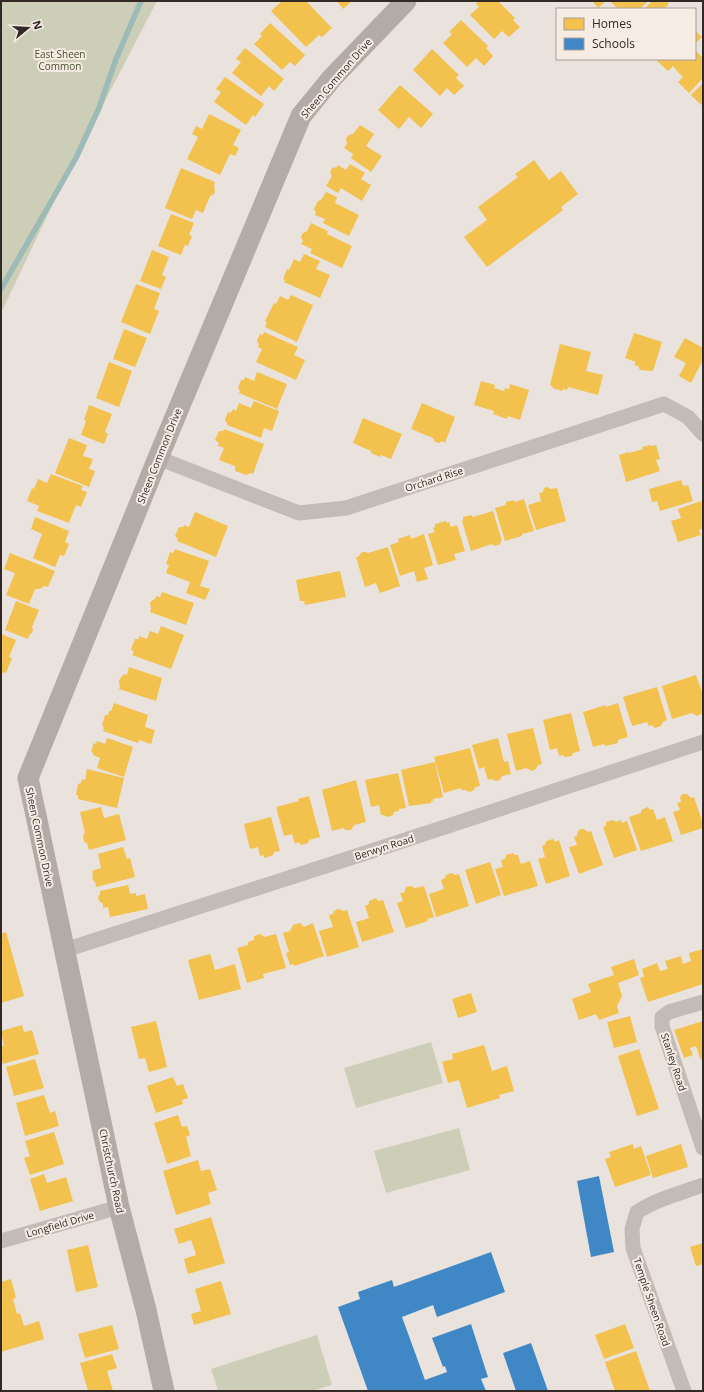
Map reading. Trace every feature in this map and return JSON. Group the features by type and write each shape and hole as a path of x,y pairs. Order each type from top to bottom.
{"street":[{"name":"Sheen Common Drive","path":"65,950 28,778 158,458 301,116 332,78 406,1"},
{"name":"Orchard Rise","path":"158,458 299,513 346,508 664,404 688,417 703,434"},
{"name":"Berwyn Road","path":"65,950 385,847 703,742"},
{"name":"Christchurch Road","path":"65,950 119,1207 146,1310 164,1391"},
{"name":"Stanley Road","path":"703,1002 670,1012 662,1017 662,1026 703,1148"},
{"name":"Temple Sheen Road","path":"684,1391 633,1248 632,1229 637,1212 651,1204 703,1185"},
{"name":"Longfield Drive","path":"1,1241 119,1207"}],"green space":[{"name":"East Sheen Common","path":"1,1 157,1 69,170 1,313"},
{"path":"431,1042 443,1083 356,1108 344,1068"},
{"path":"459,1128 470,1170 386,1193 374,1151"},
{"path":"317,1335 332,1385 312,1391 218,1391 211,1369"}],"building: Homes":[{"path":"282,1 306,1 332,28 322,37 319,35 306,47 271,11"},
{"path":"337,1 352,1 343,9"},
{"path":"479,1 498,1 515,18 513,20 520,27 509,37 502,31 494,39 470,15 479,7 476,4"},
{"path":"592,1 606,1 598,8"},
{"path":"610,1 648,1 641,8 617,8"},
{"path":"652,1 666,1 669,4 665,8 645,8"},
{"path":"461,20 488,46 486,48 493,56 484,66 476,58 467,67 443,43 452,34 449,32"},
{"path":"270,23 305,55 295,66 290,62 282,70 254,44 262,36 260,34"},
{"path":"696,31 702,37 696,43"},
{"path":"245,48 284,79 274,91 269,86 261,96 232,73 241,62 236,59"},
{"path":"432,49 459,75 456,78 464,86 454,95 447,88 440,96 413,70"},
{"path":"696,51 703,58 703,78 689,93 678,82 683,77 673,66 668,71 657,61 696,60"},
{"path":"225,77 264,104 255,117 253,115 246,125 214,102 221,92 216,89"},
{"path":"703,83 703,103 701,105 691,95"},
{"path":"400,85 433,114 421,128 409,117 399,129 378,110"},
{"path":"209,114 241,130 233,145 239,148 235,156 230,154 220,175 187,159 198,137 192,134 196,126 202,129"},
{"path":"360,125 374,134 366,146 382,156 371,172 351,158 353,154 344,148 347,144 346,138 353,134"},
{"path":"534,160 549,180 561,171 578,194 561,207 563,210 487,267 464,237 487,220 478,207 518,177 515,174"},
{"path":"350,164 365,173 361,179 371,185 362,201 341,188 338,193 326,186 332,176 330,173 332,168 337,167 338,165 346,170"},
{"path":"181,168 215,182 215,192 210,196 203,213 196,210 192,219 165,208"},
{"path":"326,192 337,197 335,203 359,215 349,236 323,223 325,219 315,215 316,212 314,209 318,201 321,200"},
{"path":"171,214 194,223 189,235 192,236 188,246 185,245 181,255 158,246"},
{"path":"311,223 328,231 327,234 352,246 342,268 310,253 312,249 301,244 303,241 301,238 302,234 307,231"},
{"path":"152,250 169,257 162,275 166,277 161,289 140,281"},
{"path":"304,254 320,261 316,269 330,275 320,298 284,282 285,280 283,279 287,269 289,270 294,259 300,262"},
{"path":"136,284 160,293 154,309 159,311 150,334 121,322"},
{"path":"291,295 313,305 297,342 265,327 267,322 265,321 274,303 276,304 280,296 288,300"},
{"path":"124,329 147,338 135,367 113,359"},
{"path":"264,332 298,347 294,355 305,360 296,380 256,362 262,349 258,347 259,344 257,341 260,334 263,335"},
{"path":"634,333 662,342 653,371 640,370 638,366 634,365 636,362 625,358"},
{"path":"685,338 703,348 703,360 691,383 679,376 686,363 674,357"},
{"path":"560,344 591,352 586,371 603,375 598,395 568,387 567,390 563,389 562,391 553,388 550,385"},
{"path":"109,362 132,371 119,407 96,398"},
{"path":"257,372 287,384 277,409 239,393 240,391 238,388 241,380 244,380 245,377 254,381"},
{"path":"481,381 495,385 494,388 504,391 505,388 509,389 510,384 529,390 520,420 508,416 507,419 493,414 494,411 474,405"},
{"path":"254,401 279,411 272,431 264,428 261,438 227,425 225,420 228,412 231,413 233,409 236,411 239,403 251,408"},
{"path":"422,403 455,417 445,443 442,441 439,443 435,442 433,438 411,429"},
{"path":"89,405 112,414 105,432 108,434 104,444 81,435 86,421 84,420"},
{"path":"363,418 402,434 391,459 381,455 380,457 353,443"},
{"path":"224,429 264,444 253,474 251,473 246,475 235,471 235,466 219,460 224,448 218,446 219,443 215,440 219,431 223,431"},
{"path":"69,438 87,445 83,456 93,459 89,469 95,471 89,487 55,473"},
{"path":"656,445 660,459 656,460 660,471 626,482 619,455 643,449 642,447"},
{"path":"51,474 83,486 81,490 87,492 81,507 76,505 69,523 37,511 39,506 27,501 32,488 34,489 38,479 47,483"},
{"path":"681,480 683,486 688,485 693,501 660,511 657,501 652,502 649,489"},
{"path":"547,487 551,489 557,488 566,521 536,530 528,505 541,501 539,493 543,492 544,488"},
{"path":"524,499 534,531 505,541 495,508 506,505 506,502 513,500 515,502"},
{"path":"701,501 703,507 703,528 699,530 701,535 678,542 671,521 681,518 678,509"},
{"path":"493,511 502,541 500,542 501,544 494,546 492,544 471,551 462,521 463,517 471,515 473,517"},
{"path":"195,512 228,526 216,557 177,541 178,539 175,536 179,527 183,527 184,525 189,527"},
{"path":"35,517 69,531 65,542 69,544 64,556 60,555 55,567 33,558 42,534 31,529"},
{"path":"446,521 447,523 449,522 451,527 457,525 465,551 454,554 456,560 438,565 428,534 435,532 433,528 435,527 435,524"},
{"path":"424,534 433,565 424,568 428,579 417,582 414,571 400,576 390,545 399,542 398,539 410,535 411,539"},
{"path":"388,547 400,586 380,593 376,583 365,587 356,557 358,557 362,552 368,553"},
{"path":"175,549 209,561 200,586 210,589 205,600 186,593 190,582 166,573 169,565 166,564 170,552 173,553"},
{"path":"10,553 55,571 48,587 44,586 40,589 35,589 29,604 6,595 15,573 4,569"},
{"path":"340,571 346,597 305,605 304,601 300,601 296,580"},
{"path":"162,592 194,603 186,625 150,612 150,602 155,599 156,596 160,597"},
{"path":"16,601 39,610 32,627 32,633 28,639 5,630"},
{"path":"161,626 184,635 171,669 132,655 134,652 131,649 135,639 139,639 139,636 147,639 150,631 158,634"},
{"path":"1,634 16,640 9,657 12,658 6,673 3,672 1,677"},
{"path":"129,667 162,678 156,701 119,689 119,680 124,674 127,675"},
{"path":"696,675 703,695 703,713 697,716 692,713 672,719 662,686"},
{"path":"657,687 667,720 663,722 661,726 655,728 652,725 649,726 647,722 632,726 623,697"},
{"path":"114,703 148,715 145,727 155,730 151,744 139,740 138,743 103,731 104,728 102,725 105,715 108,715 109,711 111,711"},
{"path":"618,703 628,737 618,740 618,743 605,746 604,744 593,747 583,712"},
{"path":"571,713 580,751 573,753 572,756 559,756 557,748 550,750 543,720"},
{"path":"533,728 542,764 538,765 536,769 532,771 526,768 516,771 507,734"},
{"path":"107,738 133,747 124,777 97,768 100,758 93,755 91,751 94,743 96,744 97,741 105,744"},
{"path":"498,738 504,762 508,761 511,774 502,776 500,780 488,780 484,767 479,769 472,745"},
{"path":"470,748 480,786 475,787 474,790 470,792 461,790 461,788 444,793 434,757"},
{"path":"435,762 443,797 433,799 431,803 409,806 401,770"},
{"path":"87,769 124,778 117,808 78,799 76,794 78,784 81,783 82,779 85,780"},
{"path":"398,773 406,808 399,809 399,811 394,812 393,815 388,817 381,815 379,805 371,807 365,780"},
{"path":"356,780 366,822 354,825 351,830 346,830 343,828 332,831 322,790"},
{"path":"683,794 687,794 691,798 694,797 703,828 681,835 673,812 680,810 677,803 681,802 680,797"},
{"path":"309,796 320,837 309,840 308,843 301,845 299,842 295,844 292,834 284,836 276,807 299,801 298,799"},
{"path":"101,807 104,818 119,814 126,840 89,850 87,843 84,842 83,835 85,833 80,812"},
{"path":"648,807 650,810 653,809 657,820 665,817 673,841 641,851 629,817 641,813 641,810"},
{"path":"271,817 280,851 274,852 273,855 265,858 263,855 260,856 258,847 250,849 244,824"},
{"path":"613,820 616,822 621,820 622,823 627,821 637,850 614,858 603,827 606,826 606,822"},
{"path":"581,829 588,832 591,831 603,865 579,874 569,847 577,845 574,837 577,836 578,831"},
{"path":"553,839 555,842 559,840 570,876 546,884 538,859 545,857 542,846 545,845 546,841"},
{"path":"123,847 127,859 130,858 135,877 96,887 95,882 92,879 92,871 101,868 98,854"},
{"path":"513,853 518,855 521,864 530,861 538,886 504,896 495,869 503,867 501,860 505,859 506,855"},
{"path":"490,862 501,895 476,904 465,870"},
{"path":"452,873 455,875 459,874 469,906 436,917 429,894 444,889 441,880 445,878 446,875"},
{"path":"128,885 130,894 136,893 136,896 145,894 148,909 110,917 108,907 103,908 103,904 99,901 98,897 100,891"},
{"path":"410,886 415,888 424,886 434,917 427,919 428,921 406,928 397,903 403,901 400,893 404,893 406,887"},
{"path":"376,898 378,901 383,900 394,932 362,942 356,922 369,918 365,906 369,904 369,901"},
{"path":"338,909 344,911 347,910 359,947 327,957 319,931 333,927 329,915 333,914 334,911"},
{"path":"300,923 304,927 313,923 324,956 294,966 293,964 290,965 286,953 289,952 283,933 290,931 293,925"},
{"path":"6,932 24,996 1,1003 1,934"},
{"path":"261,934 264,937 276,934 286,968 263,974 264,978 247,983 237,948 248,945 248,942 254,940 254,936"},
{"path":"703,949 703,984 648,1002 640,978 644,977 642,969 657,963 660,971 668,969 665,961 681,956 683,964 691,961 689,953"},
{"path":"210,954 215,970 235,964 241,989 199,1000 188,960"},
{"path":"634,959 639,975 618,983 622,996 617,1006 619,1013 599,1020 596,1014 579,1020 572,999 591,992 588,984 614,975 611,967"},
{"path":"471,993 477,1012 458,1018 452,999"},
{"path":"630,1016 637,1042 614,1048 607,1022"},
{"path":"156,1021 167,1067 149,1072 145,1058 139,1059 131,1027"},
{"path":"703,1021 703,1058 700,1059 696,1046 690,1048 693,1055 684,1058 674,1030"},
{"path":"22,1025 24,1032 32,1030 39,1054 3,1064 1,1047 4,1046 1,1031"},
{"path":"484,1045 492,1071 507,1066 514,1091 499,1095 500,1098 467,1108 459,1080 448,1083 442,1062 453,1059 452,1054"},
{"path":"639,1049 659,1109 637,1116 618,1056"},
{"path":"35,1059 44,1088 14,1096 6,1067"},
{"path":"173,1077 177,1086 183,1084 188,1098 182,1100 183,1104 156,1113 147,1086"},
{"path":"44,1095 50,1113 55,1111 59,1126 25,1136 16,1103"},
{"path":"178,1115 182,1127 187,1126 190,1135 186,1137 191,1156 167,1164 154,1123"},
{"path":"54,1132 64,1164 30,1175 24,1158 30,1156 25,1141"},
{"path":"633,1144 634,1149 641,1146 651,1175 615,1187 605,1159 611,1157 609,1152"},
{"path":"681,1144 688,1167 653,1178 646,1156"},
{"path":"198,1160 201,1171 210,1169 217,1190 208,1193 211,1204 176,1215 163,1171"},
{"path":"44,1174 47,1183 66,1177 73,1201 40,1211 30,1179"},
{"path":"211,1217 225,1263 188,1274 184,1259 196,1255 194,1248 191,1240 179,1244 174,1229"},
{"path":"703,1243 703,1264 696,1266 690,1247"},
{"path":"88,1245 98,1287 76,1292 67,1250"},
{"path":"11,1279 16,1298 13,1299 17,1314 20,1313 24,1326 39,1321 44,1339 1,1352 1,1282"},
{"path":"221,1281 231,1314 194,1325 191,1314 201,1311 195,1289"},
{"path":"625,1324 634,1348 604,1359 595,1335"},
{"path":"112,1325 119,1349 85,1358 78,1334"},
{"path":"636,1351 650,1391 615,1391 605,1362"},
{"path":"112,1354 117,1368 107,1371 113,1391 88,1391 80,1363"}],"building: Schools":[{"path":"599,1176 614,1252 591,1257 577,1181"},
{"path":"491,1252 505,1292 437,1317 433,1305 402,1317 425,1380 447,1372 445,1366 443,1367 432,1338 471,1324 488,1377 481,1379 486,1391 368,1391 338,1307 360,1299 358,1292 392,1280 394,1287"},
{"path":"531,1343 548,1391 516,1391 503,1353"}],"waterway":[{"path":"1,289 76,158 99,108 116,59 141,1"}]}
